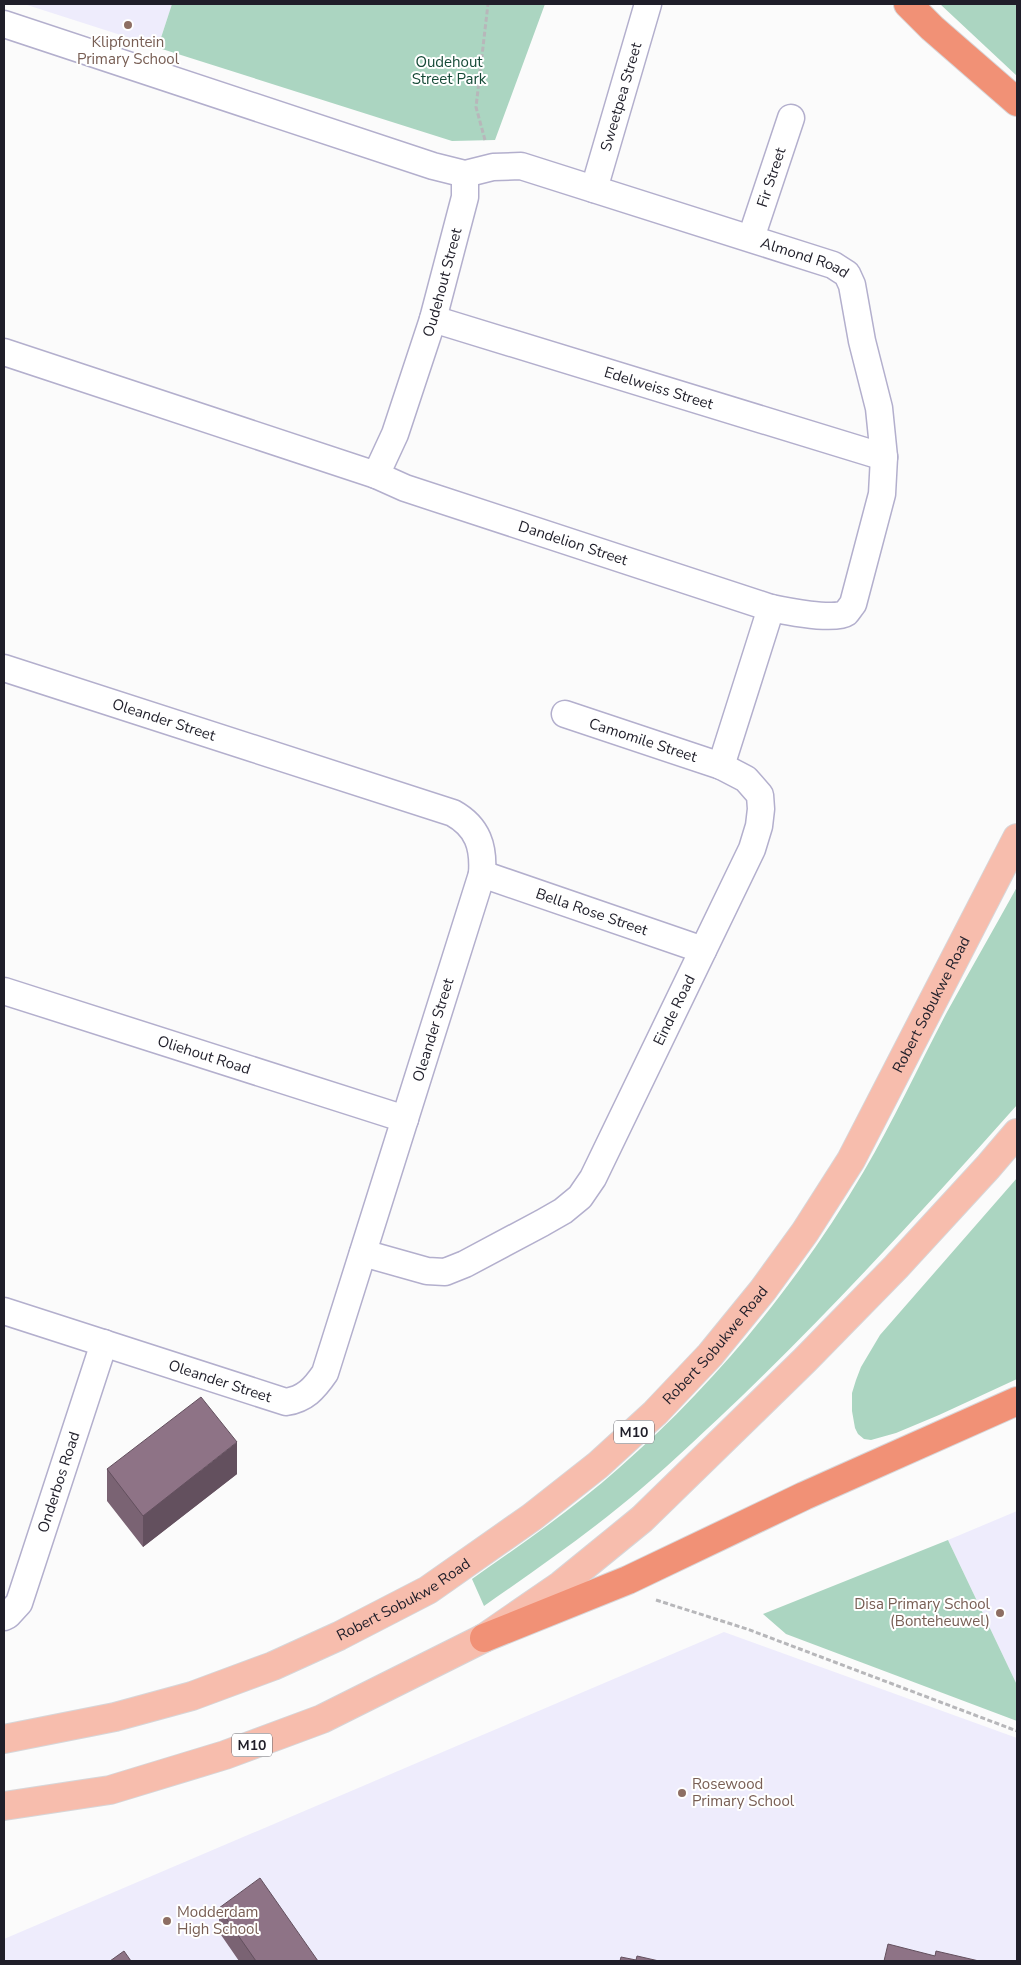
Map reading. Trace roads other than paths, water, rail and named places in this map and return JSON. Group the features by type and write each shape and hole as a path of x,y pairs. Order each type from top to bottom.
{"highway":[{"path":"908,4 932,28 1017,102"},
{"path":"484,1638 628,1580 804,1496 957,1426 1017,1401"}],"main road":[{"name":"Robert Sobukwe Road","path":"4,1739 115,1718 192,1696 273,1666 339,1636 428,1590 532,1517 598,1465 655,1413 710,1355 805,1232 851,1160 1017,838"},
{"name":"M10","path":"4,1806 110,1790 225,1755 322,1719 484,1638 561,1585 642,1519 806,1360 896,1268 988,1168 1017,1133"}],"street":[{"name":"Sweetpea Street","path":"594,189 648,4"},
{"path":"4,24 434,166 465,174"},
{"name":"Fir Street","path":"751,238 791,118"},
{"name":"Almond Road","path":"465,174 493,167 521,166 833,265 847,274 852,285 862,341 879,408 884,457 882,494 853,604"},
{"name":"Oudehout Street","path":"376,475 395,434 433,319 465,197 465,174"},
{"name":"Edelweiss Street","path":"433,319 884,457"},
{"path":"4,352 376,475"},
{"name":"Dandelion Street","path":"376,475 405,488 771,608 808,615 838,616 846,613 853,604"},
{"path":"721,766 771,608"},
{"name":"Oleander Street","path":"4,668 453,813 464,820 477,836 484,856 482,874 325,1373 316,1386 299,1400 286,1402 4,1311"},
{"name":"Camomile Street","path":"564,714 721,766"},
{"name":"Einde Road","path":"363,1253 427,1271 445,1272 465,1264 563,1211 580,1197 594,1178 752,849 759,826 760,795 746,779 721,766"},
{"name":"Bella Rose Street","path":"482,874 702,950"},
{"name":"Oliehout Road","path":"4,991 405,1119"},
{"name":"Onderbos Road","path":"4,1617 19,1603 104,1343"}],"place":[{"name":"Klipfontein Primary School","path":"128,25"},
{"name":"Disa Primary School (Bonteheuwel)","path":"1000,1613"},
{"name":"Rosewood Primary School","path":"682,1793"},
{"name":"Modderdam High School","path":"167,1921"}],"park label":[{"name":"Oudehout Street Park","path":"449,70"}]}
